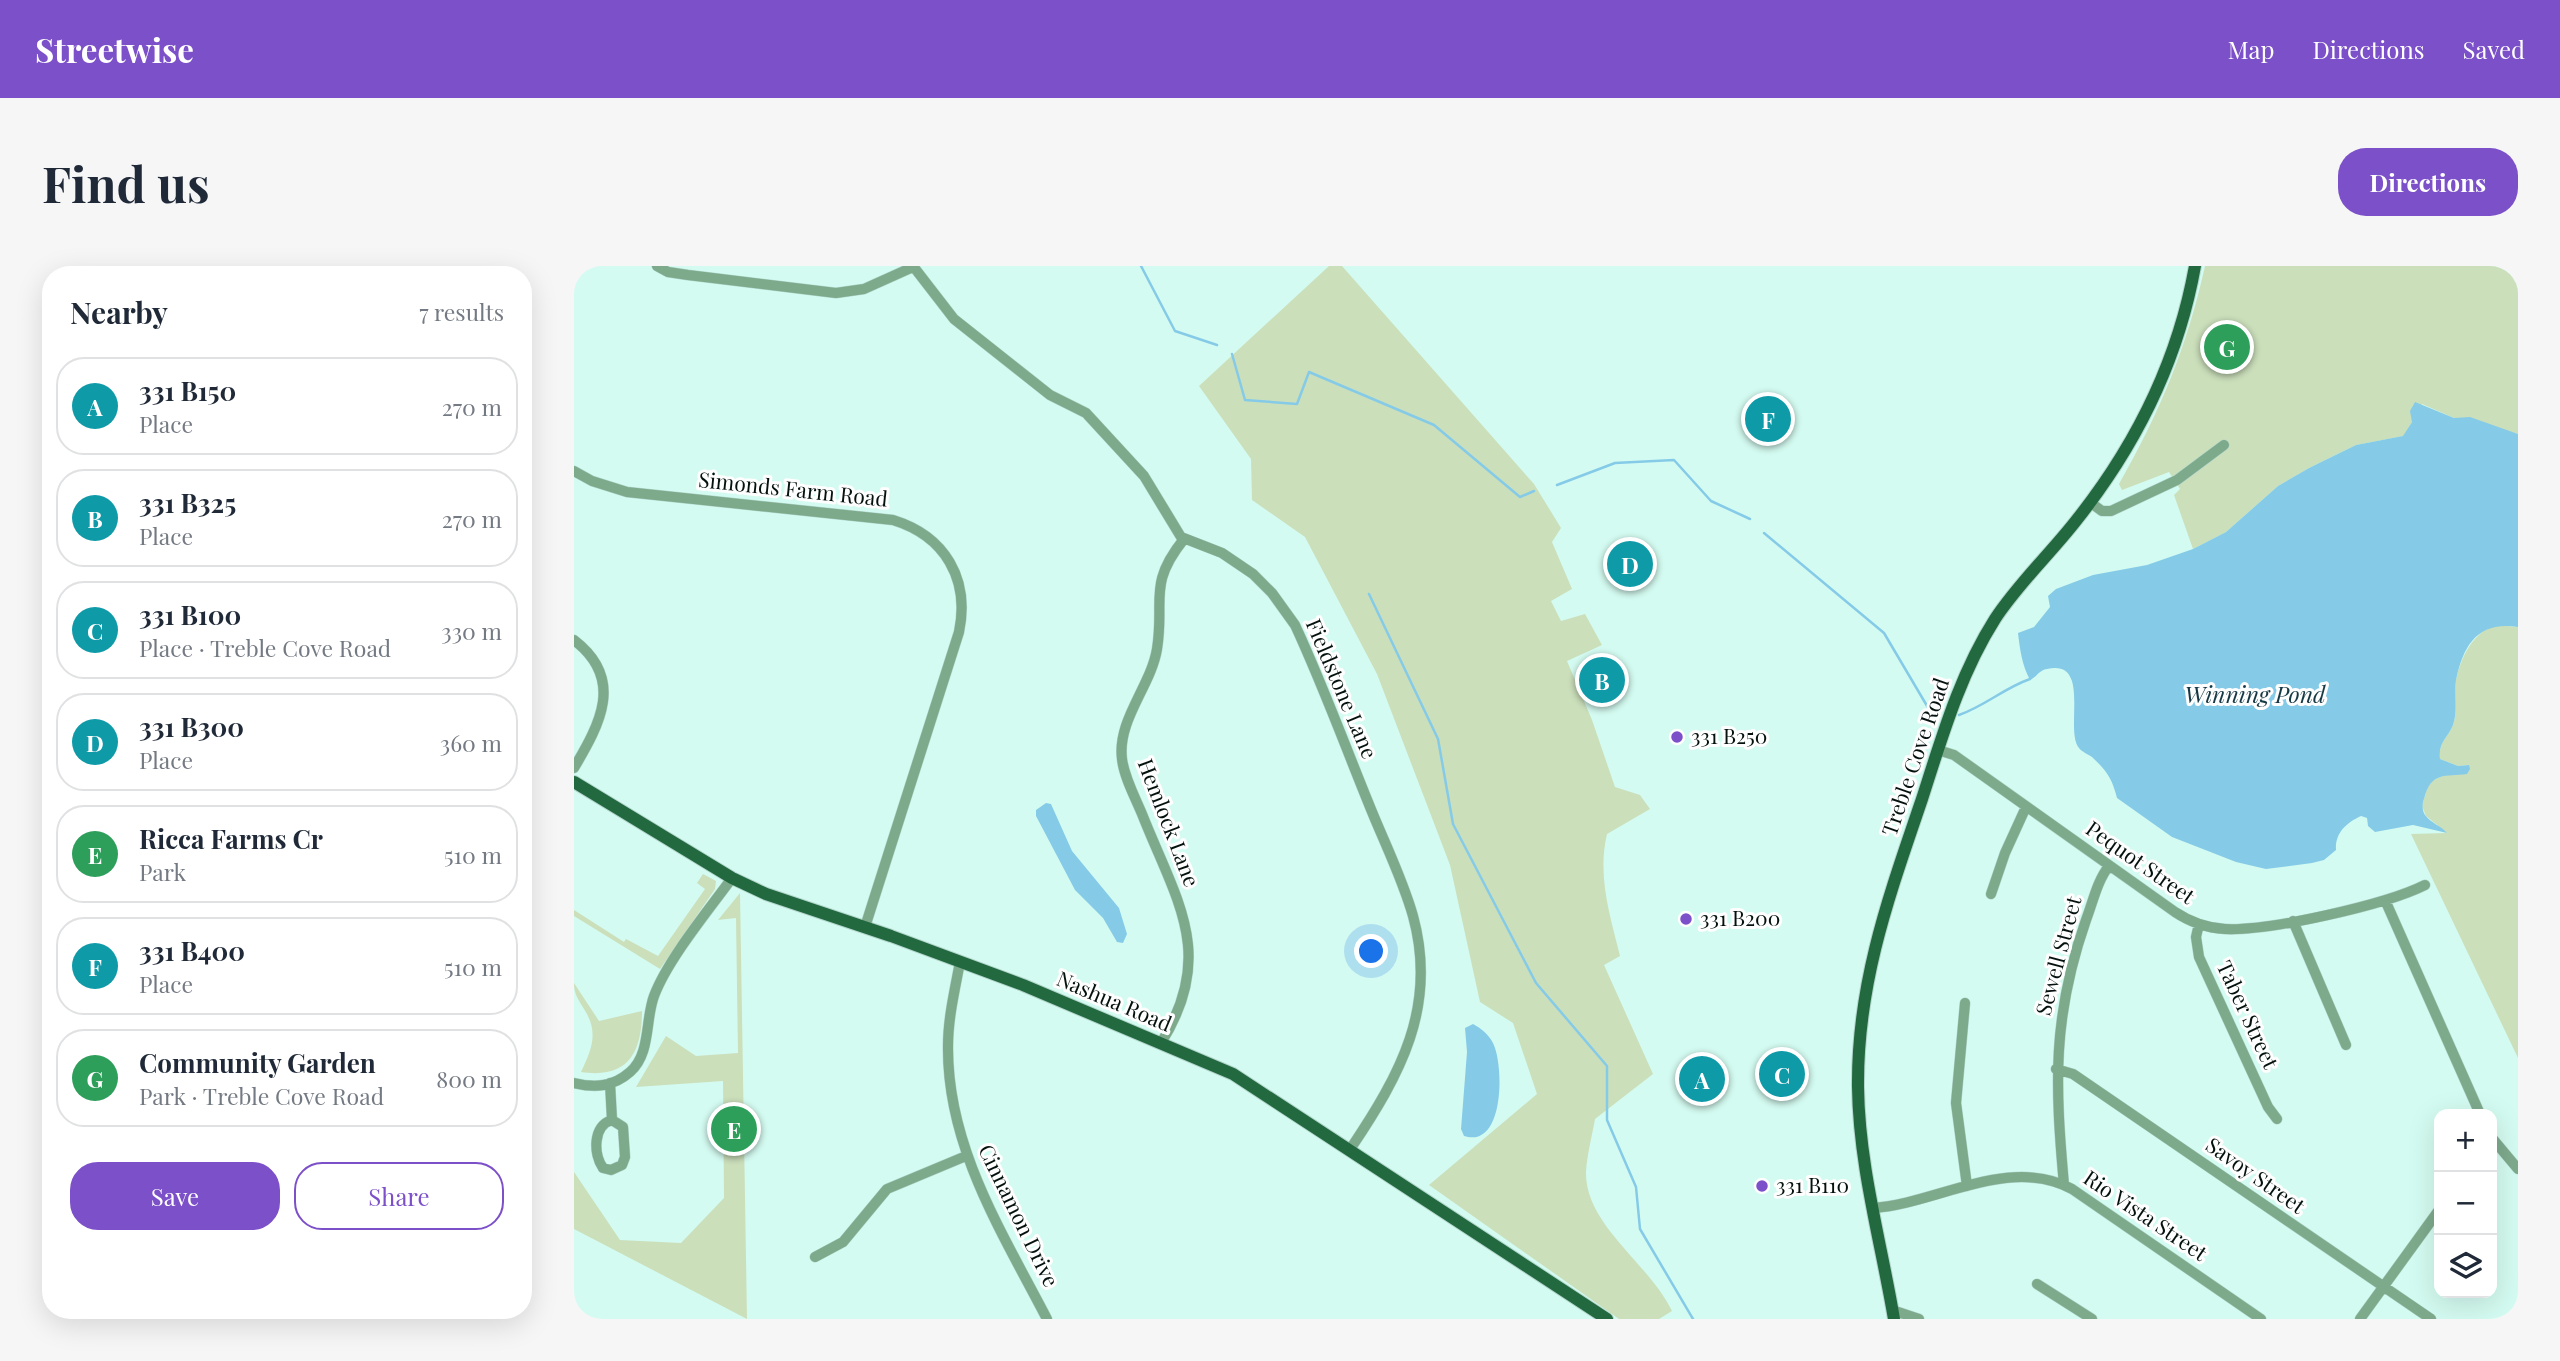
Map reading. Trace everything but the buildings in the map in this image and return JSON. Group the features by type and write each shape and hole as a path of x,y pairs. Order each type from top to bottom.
{"main road":[{"name":"Treble Cove Road","path":"1893,1314 1872,1208 1858,1087 1865,995 1880,923 1964,677 1996,618 2091,503 2126,452 2161,382 2182,322 2194,266"},
{"name":"Nashua Road","path":"574,782 732,878 766,894 960,962 1233,1074 1351,1148 1607,1319"}],"street":[{"path":"657,266 678,274 836,293 864,289 913,266 934,298 962,327 1050,395 1086,413 1143,476 1184,539"},
{"path":"2091,503 2102,511 2111,511 2177,480 2224,445"},
{"name":"Simonds Farm Road","path":"574,471 592,481 627,492 894,520 924,533 947,556 958,578 962,594 959,632 865,927"},
{"name":"Hemlock Lane","path":"1161,1043 1172,1025 1187,985 1190,946 1181,911 1126,774 1122,743 1157,652 1160,579 1184,539"},
{"name":"Fieldstone Lane","path":"1184,539 1222,553 1253,574 1272,593 1294,625 1413,919 1420,977 1412,1034 1390,1088 1351,1148"},
{"path":"574,640 597,667 604,700 598,727 574,768"},
{"name":"Pequot Street","path":"1938,750 1954,755 2175,912 2199,924 2237,929 2293,921 2385,900 2425,885"},
{"path":"1990,894 2010,840 2026,807"},
{"name":"Sewell Street","path":"2064,1185 2056,1069 2063,1008 2075,955 2100,881 2109,866"},
{"path":"574,1083 600,1087 631,1072 641,1057 650,1010 661,982 732,878"},
{"path":"2385,900 2478,1109"},
{"path":"2293,921 2346,1045"},
{"name":"Taber Street","path":"2199,924 2196,937 2199,957 2268,1107 2277,1119"},
{"name":"Cinnamon Drive","path":"960,962 948,1045 950,1087 966,1156 1046,1319"},
{"path":"1965,1003 1956,1103 1966,1186"},
{"name":"Savoy Street","path":"2056,1069 2073,1074 2431,1319"},
{"path":"610,1083 612,1120"},
{"path":"612,1120 620,1123 625,1131 625,1157 622,1165 611,1170 600,1164 598,1146 600,1126 612,1120"},
{"path":"2497,1146 2518,1169"},
{"path":"815,1256 843,1242 887,1189 966,1156"},
{"name":"Rio Vista Street","path":"1872,1208 1966,1186 2031,1178 2064,1185 2261,1319"},
{"path":"2360,1319 2434,1217"},
{"path":"2037,1284 2092,1319"},
{"path":"1893,1314 1919,1319"}],"green space":[{"path":"1329,266 1342,266 1534,484 1561,528 1552,542 1572,589 1551,601 1561,621 1585,614 1602,645 1567,661 1592,720 1615,787 1640,795 1650,809 1607,834 1604,880 1620,956 1604,965 1653,1074 1595,1119 1586,1172 1588,1191 1607,1227 1649,1276 1672,1311 1659,1319 1619,1319 1429,1185 1537,1094 1513,1023 1480,1002 1450,865 1377,674 1305,537 1252,500 1251,459 1199,386"},
{"path":"2205,266 2518,266 2518,434 2454,418 2422,404 2404,436 2356,445 2309,468 2278,486 2226,532 2193,549 2174,495 2180,489 2169,472 2122,490 2119,484 2171,378 2190,324"},
{"path":"2496,625 2518,627 2518,1058 2411,834 2447,833 2426,816 2422,806 2427,788 2433,780 2469,765 2458,766 2440,759 2440,748 2454,720 2456,680 2465,654 2481,633"},
{"path":"703,874 716,881 715,889 660,969 574,916 574,910 624,942 626,939 658,956 705,889 697,883"},
{"path":"740,893 747,1319 574,1229 574,1172 620,1240 681,1243 724,1198 723,1081 636,1087 666,1036 696,1056 738,1053 736,918 718,920"},
{"path":"574,983 599,1021 642,1011 635,1051 621,1067 597,1073 581,1072 591,1048 593,1033"}],"water":[{"name":"Winning Pond","path":"2415,402 2454,418 2470,417 2518,434 2518,627 2504,626 2483,631 2469,645 2459,667 2454,720 2442,744 2440,759 2458,766 2469,765 2470,769 2467,774 2435,780 2427,790 2423,805 2425,815 2447,833 2413,825 2375,832 2368,826 2367,818 2361,816 2343,829 2337,838 2336,850 2324,860 2266,869 2236,862 2172,837 2117,798 2106,772 2079,748 2075,739 2073,685 2069,675 2061,669 2047,669 2030,680 2023,663 2018,633 2034,627 2050,607 2048,596 2056,589 2093,575 2147,565 2193,549 2226,532 2278,486 2309,468 2356,445 2403,436 2412,422 2410,411"},
{"path":"1046,803 1051,804 1072,851 1119,908 1127,934 1123,943 1117,942 1103,918 1075,890 1036,816 1036,810"},
{"path":"1473,1024 1491,1040 1499,1068 1498,1102 1494,1118 1487,1130 1477,1137 1464,1136 1461,1129 1467,1052 1465,1028"}],"waterway":[{"path":"1141,266 1175,331 1217,345"},
{"path":"1232,354 1245,400 1297,404 1309,372 1434,425 1520,497 1534,491"},
{"path":"1557,485 1615,463 1674,460 1711,501 1750,519"},
{"path":"1764,533 1884,633 1930,711 1938,716"},
{"path":"1369,594 1438,739 1453,824 1536,983 1607,1066 1607,1120 1636,1187 1640,1229 1693,1319"},
{"path":"1959,715 2030,679"}],"place":[{"name":"Community Garden","path":"2227,347"},
{"name":"331 B400","path":"1768,419"},
{"name":"331 B300","path":"1630,564"},
{"name":"331 B325","path":"1602,680"},
{"name":"331 B250","path":"1677,737"},
{"name":"331 B200","path":"1686,919"},
{"name":"331 B100","path":"1782,1074"},
{"name":"331 B150","path":"1702,1079"},
{"name":"Ricca Farms Cr","path":"734,1129"},
{"name":"331 B110","path":"1762,1186"}]}
